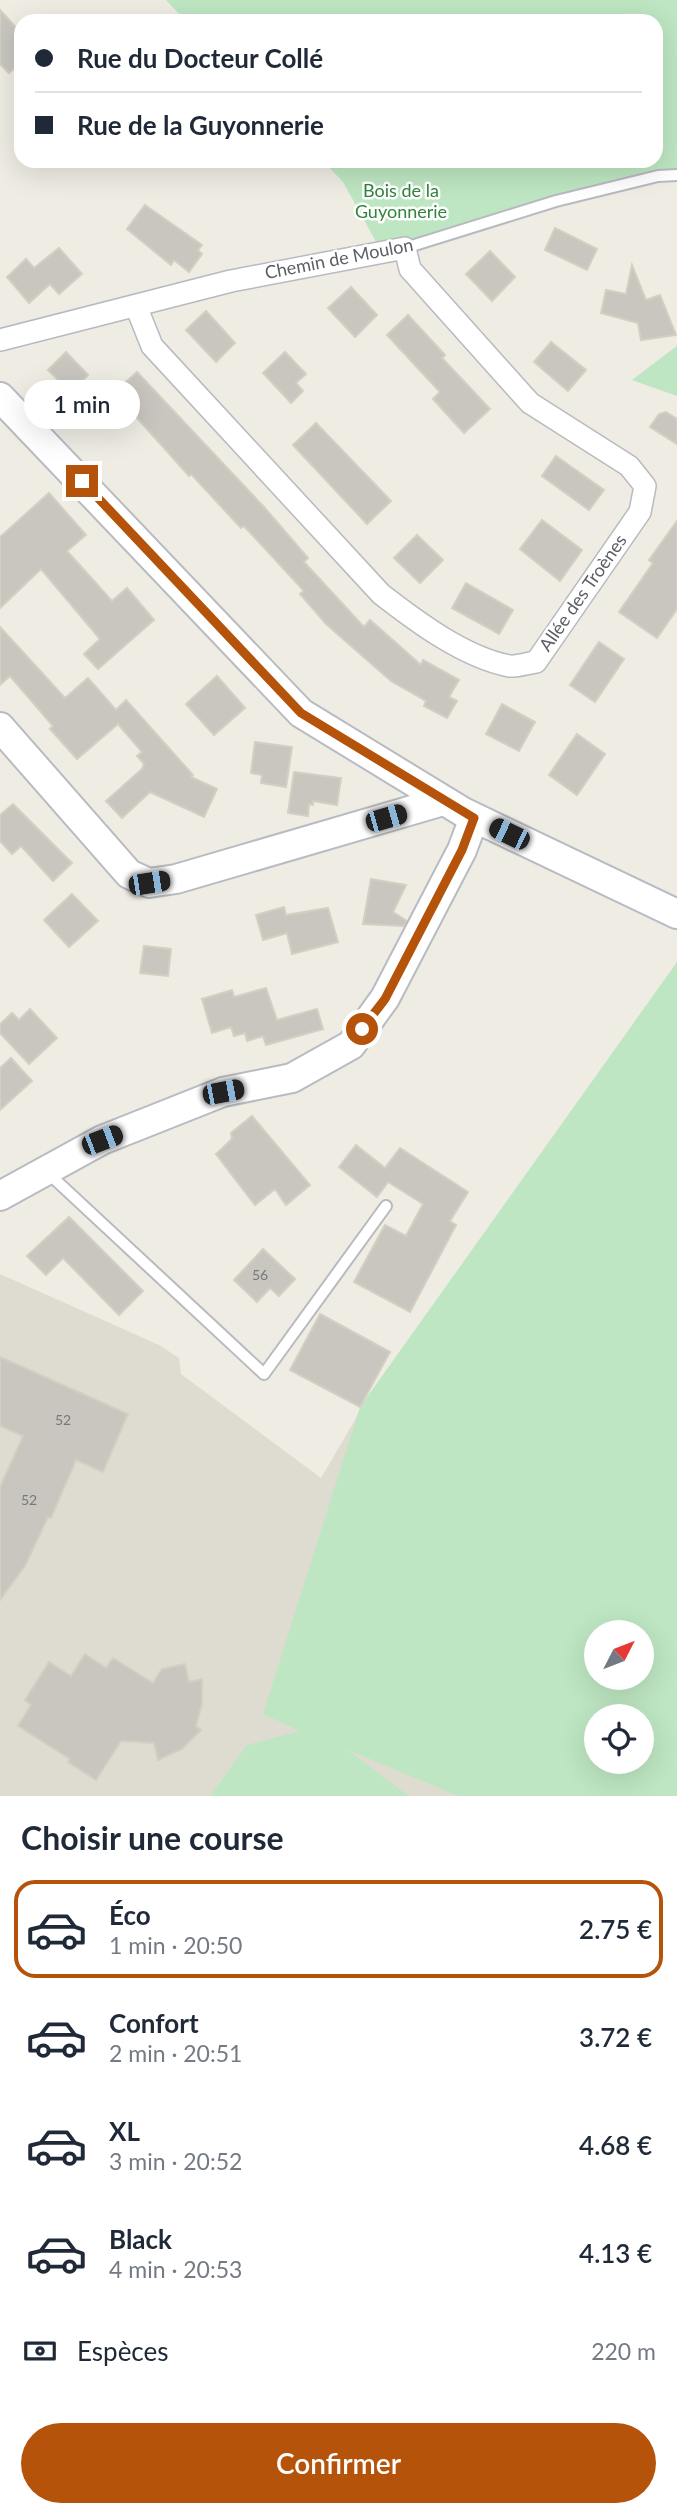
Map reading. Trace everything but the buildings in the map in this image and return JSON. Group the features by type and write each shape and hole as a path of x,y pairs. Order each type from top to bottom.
{"street":[{"name":"Allée des Troènes","path":"136,306 152,346 382,594 422,626 478,655 511,666 536,662 640,512 645,486 628,466 530,403 410,269 405,248"},
{"name":"Chemin de Moulon","path":"0,340 231,281 405,248"},
{"path":"1,400 68,465 301,713 474,818 677,914"},
{"path":"0,727 129,874 149,883 176,879 443,801"},
{"path":"0,1196 102,1140 223,1092 292,1078 351,1045 385,999 462,850 474,818"}],"lane":[{"name":"Chemin de Moulon","path":"405,248 556,201 658,176 677,175"},
{"path":"46,1171 264,1374 386,1206"}],"shaded area":[{"path":"0,1274 159,1345 179,1358 181,1374 321,1478 359,1413 677,1609 677,1796 0,1796"}],"green space":[{"name":"Bois de la Guyonnerie","path":"166,0 677,0 677,175 553,199 380,249 343,182 330,168 663,168 663,14 179,14"},
{"path":"677,346 677,396 632,380"},
{"path":"677,962 677,1796 458,1796 346,1749 409,1796 210,1796 247,1745 300,1731 263,1714 360,1407"}],"route":[{"path":"82,481 301,713 474,818 462,850 385,999 362,1029"}]}
